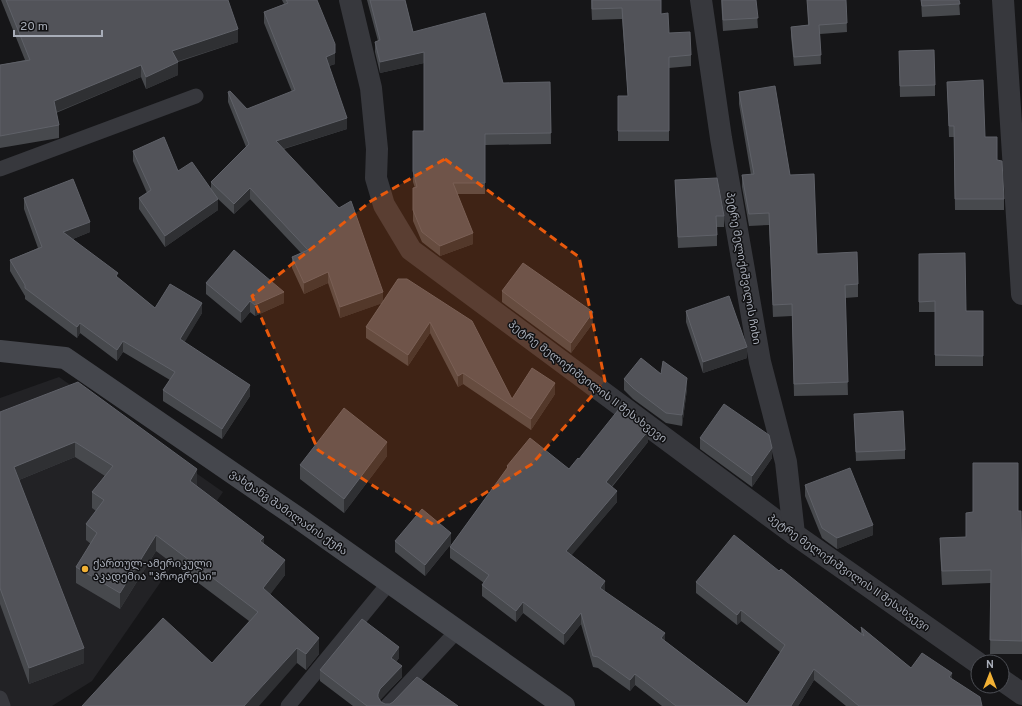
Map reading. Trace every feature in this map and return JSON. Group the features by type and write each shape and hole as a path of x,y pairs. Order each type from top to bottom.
{"street":[{"name":"პეტრე მელიქიშვილის II შესახვევი","path":"350,0 371,88 377,149 376,178 384,205 411,250 794,534 970,657"},
{"name":"პეტრე მელიქიშვილის ჩიხი","path":"701,0 721,138 760,362 786,462 794,534"},
{"path":"1003,0 1022,294"},
{"name":"ვახტანგ შამილაძის ქუჩა","path":"0,351 65,358 294,515 564,706"},
{"path":"1010,686 1022,694"}],"lane":[{"path":"0,169 196,96"},
{"path":"288,706 389,583"},
{"path":"387,706 457,631"},
{"path":"0,698 3,706"}],"highlighted area":[{"path":"445,159 579,257 605,381 532,464 434,525 318,450 252,296 371,201"}],"shaded area":[{"name":"ქართულ-ამერიკული აკადემია \"პროგრესი\"","path":"59,377 223,492 92,681 52,706 0,706 0,398"}],"building":[{"path":"6,0 228,0 238,29 172,51 178,62 146,77 141,65 54,101 59,125 0,136 0,65 30,60"},
{"path":"286,0 317,0 335,44 335,53 326,57 347,118 276,141 339,208 351,201 383,292 340,307 328,272 304,283 292,257 308,250 250,188 234,204 211,182 249,144 228,92 230,91 247,109 295,90 264,12 288,3"},
{"path":"370,0 405,0 413,32 485,13 503,83 550,82 551,133 485,134 485,183 453,183 473,233 440,246 422,232 413,210 413,188 417,187 413,171 413,131 424,131 424,52 380,62 375,42 380,40"},
{"path":"592,0 661,0 661,14 668,13 669,33 690,32 691,55 669,57 669,131 618,131 618,96 628,96 622,8 592,9"},
{"path":"722,0 756,0 758,18 723,20"},
{"path":"807,0 846,0 847,23 819,25 821,55 794,57 791,27 809,25"},
{"path":"921,0 959,0 960,4 922,6"},
{"path":"934,50 935,85 900,86 899,51"},
{"path":"983,80 985,137 997,137 997,160 1002,161 1004,199 955,199 954,126 949,126 947,82"},
{"path":"775,86 790,175 814,174 817,254 857,252 858,284 845,285 848,382 794,384 792,304 773,305 769,213 749,214 742,175 754,174 739,92"},
{"path":"164,137 178,171 192,162 218,199 165,236 139,198 151,190 133,151"},
{"path":"717,178 724,216 716,216 717,235 678,237 675,180"},
{"path":"73,179 90,222 63,232 118,273 116,276 155,308 170,284 202,303 180,339 250,385 222,429 163,390 175,372 123,341 117,350 80,323 77,327 25,288 25,285 10,260 42,247 24,198"},
{"path":"234,250 284,292 255,305 250,301 241,312 206,283"},
{"path":"965,253 966,311 983,311 983,356 935,355 935,301 919,302 919,254"},
{"path":"523,263 593,312 571,343 502,291"},
{"path":"398,279 407,279 472,321 512,399 532,368 555,383 531,419 463,373 458,376 430,322 408,355 366,327"},
{"path":"729,296 747,347 703,362 686,311"},
{"path":"641,358 661,374 663,361 687,378 682,415 666,413 633,388 624,379"},
{"path":"78,382 197,469 190,481 264,537 260,541 285,560 263,588 319,638 306,654 297,648 244,706 82,706 163,618 212,663 258,612 156,535 120,593 76,567 97,533 86,524 104,500 92,492 113,466 75,442 14,467 84,648 29,668 0,588 0,412"},
{"path":"724,404 769,435 772,448 752,476 700,438"},
{"path":"344,408 387,442 344,499 300,465"},
{"path":"619,409 648,431 606,482 617,491 566,551 605,581 600,588 665,633 661,638 747,704 785,645 741,610 737,615 696,582 734,535 779,571 781,569 864,636 861,627 911,668 922,653 952,673 949,677 970,691 970,694 975,694 980,697 982,706 859,706 814,669 791,706 676,706 635,674 630,680 598,657 593,656 581,613 564,634 523,602 516,611 482,585 489,575 450,547 508,467 507,466 530,438 569,469 578,458 579,459"},
{"path":"903,411 905,450 856,452 854,414"},
{"path":"973,463 1018,463 1018,511 1021,511 1022,641 990,640 991,570 942,571 940,538 966,537 966,513 973,512"},
{"path":"850,468 873,525 837,538 822,528 805,485"},
{"path":"422,509 451,533 425,565 395,541"},
{"path":"362,619 399,647 391,658 402,666 380,689 378,697 381,702 390,704 393,702 417,677 458,706 367,706 320,670"}],"place":[{"name":"ქართულ-ამერიკული აკადემია \"პროგრესი\"","path":"85,569"}]}
